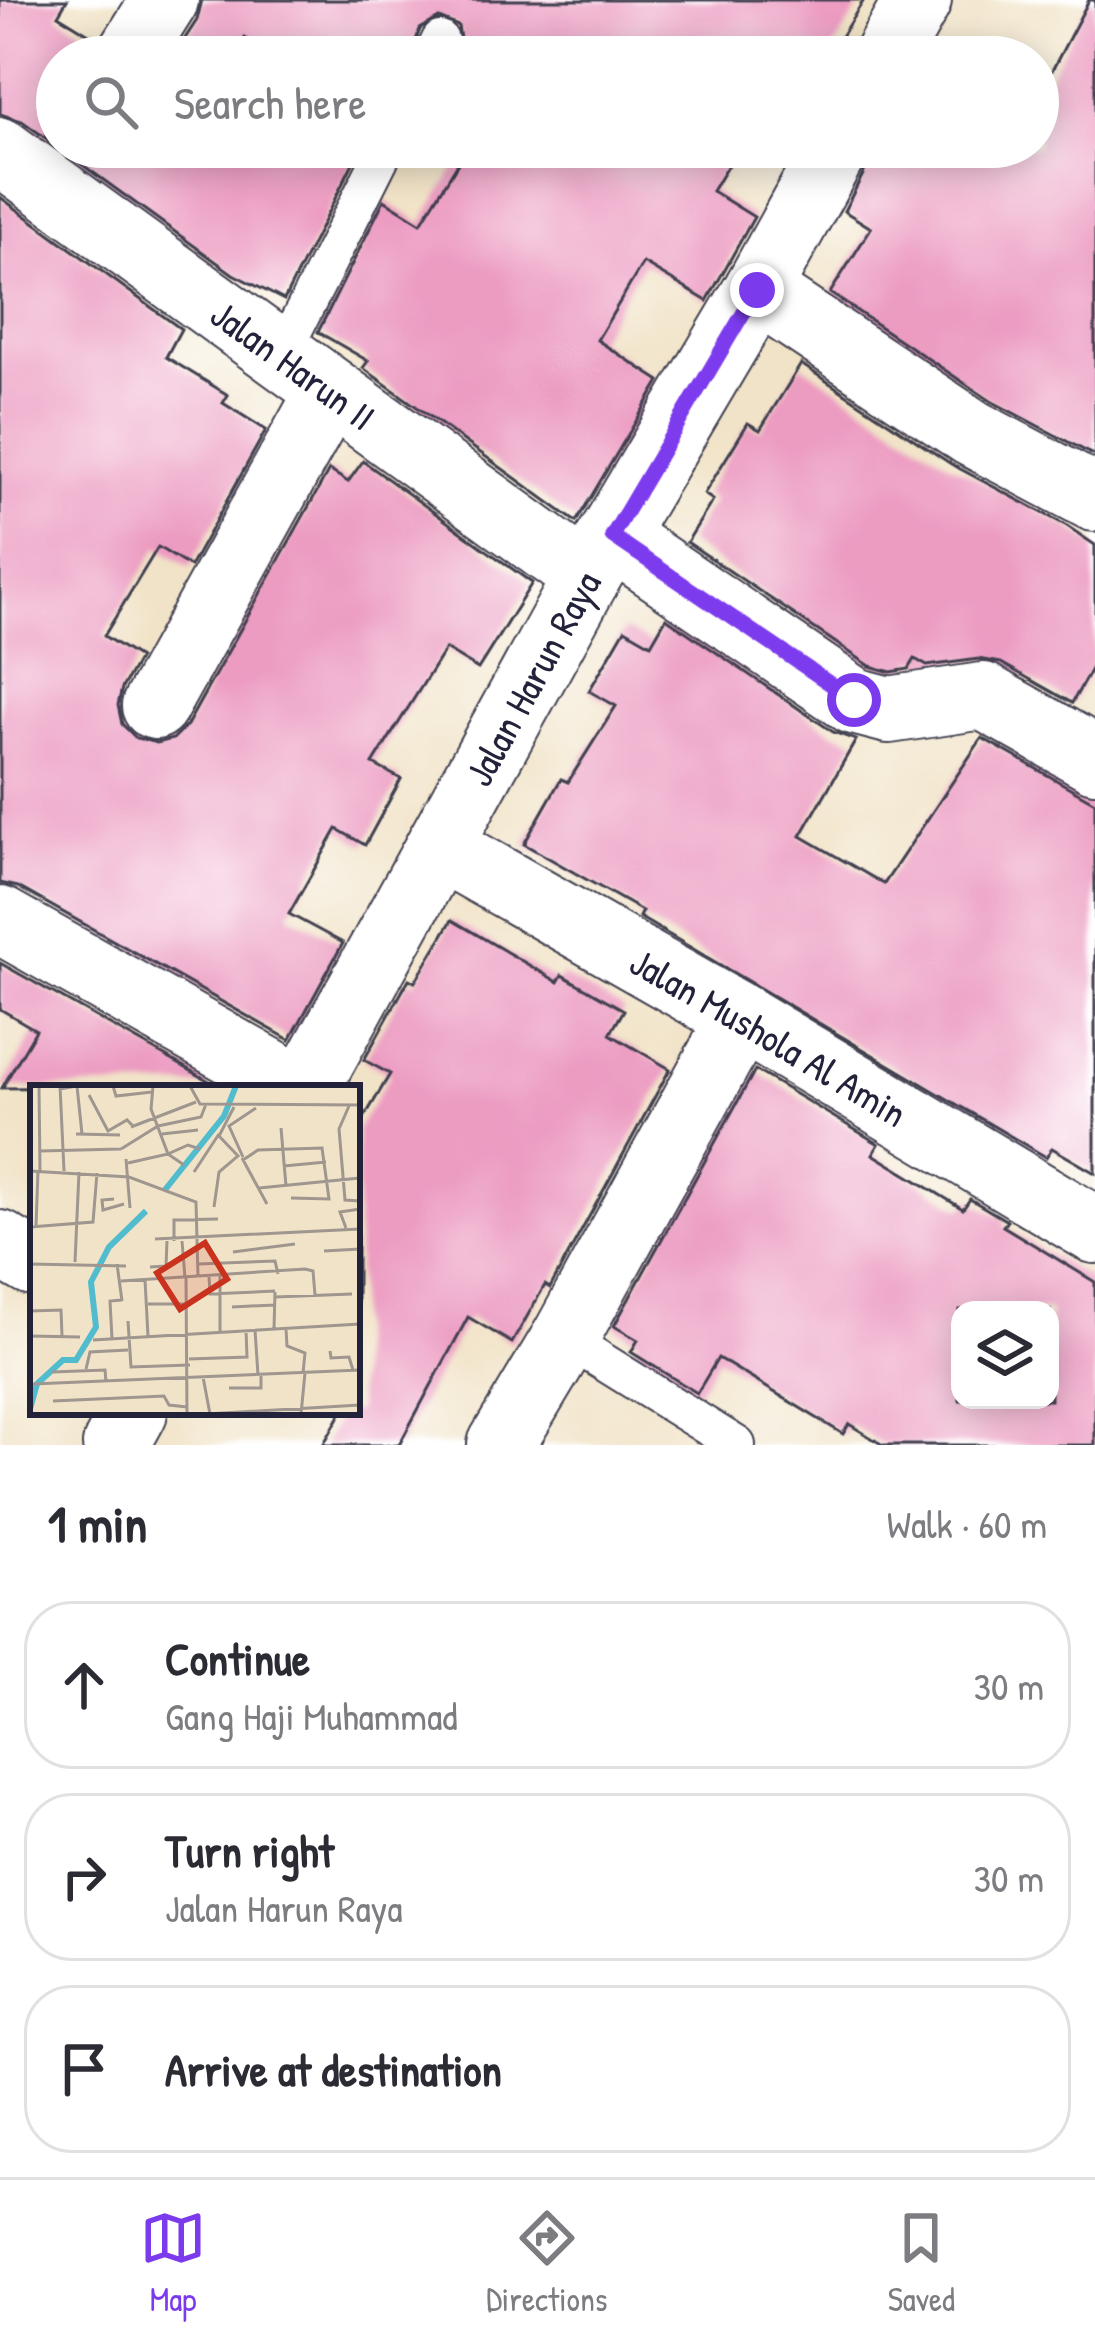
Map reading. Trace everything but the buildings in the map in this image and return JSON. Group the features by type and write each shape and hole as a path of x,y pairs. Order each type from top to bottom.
{"street":[{"path":"142,36 165,0"},
{"path":"897,36 917,0"},
{"name":"Jalan Harun II","path":"49,168 306,372 600,556 854,700 889,710 983,696 1089,745"},
{"name":"Jalan Harun Raya","path":"304,1085 824,168"},
{"path":"757,290 972,433 1095,498"},
{"path":"155,706 306,372"},
{"name":"Jalan Mushola Al Amin","path":"439,846 741,1018 1095,1231"},
{"path":"0,920 297,1085"},
{"path":"500,1445 565,1338 741,1018"},
{"path":"0,1244 30,1261"},
{"path":"116,1445 132,1415"}],"lane":[{"path":"306,372 379,168"},
{"path":"565,1338 737,1445"}],"route":[{"path":"757,290 612,536 854,700"}]}
